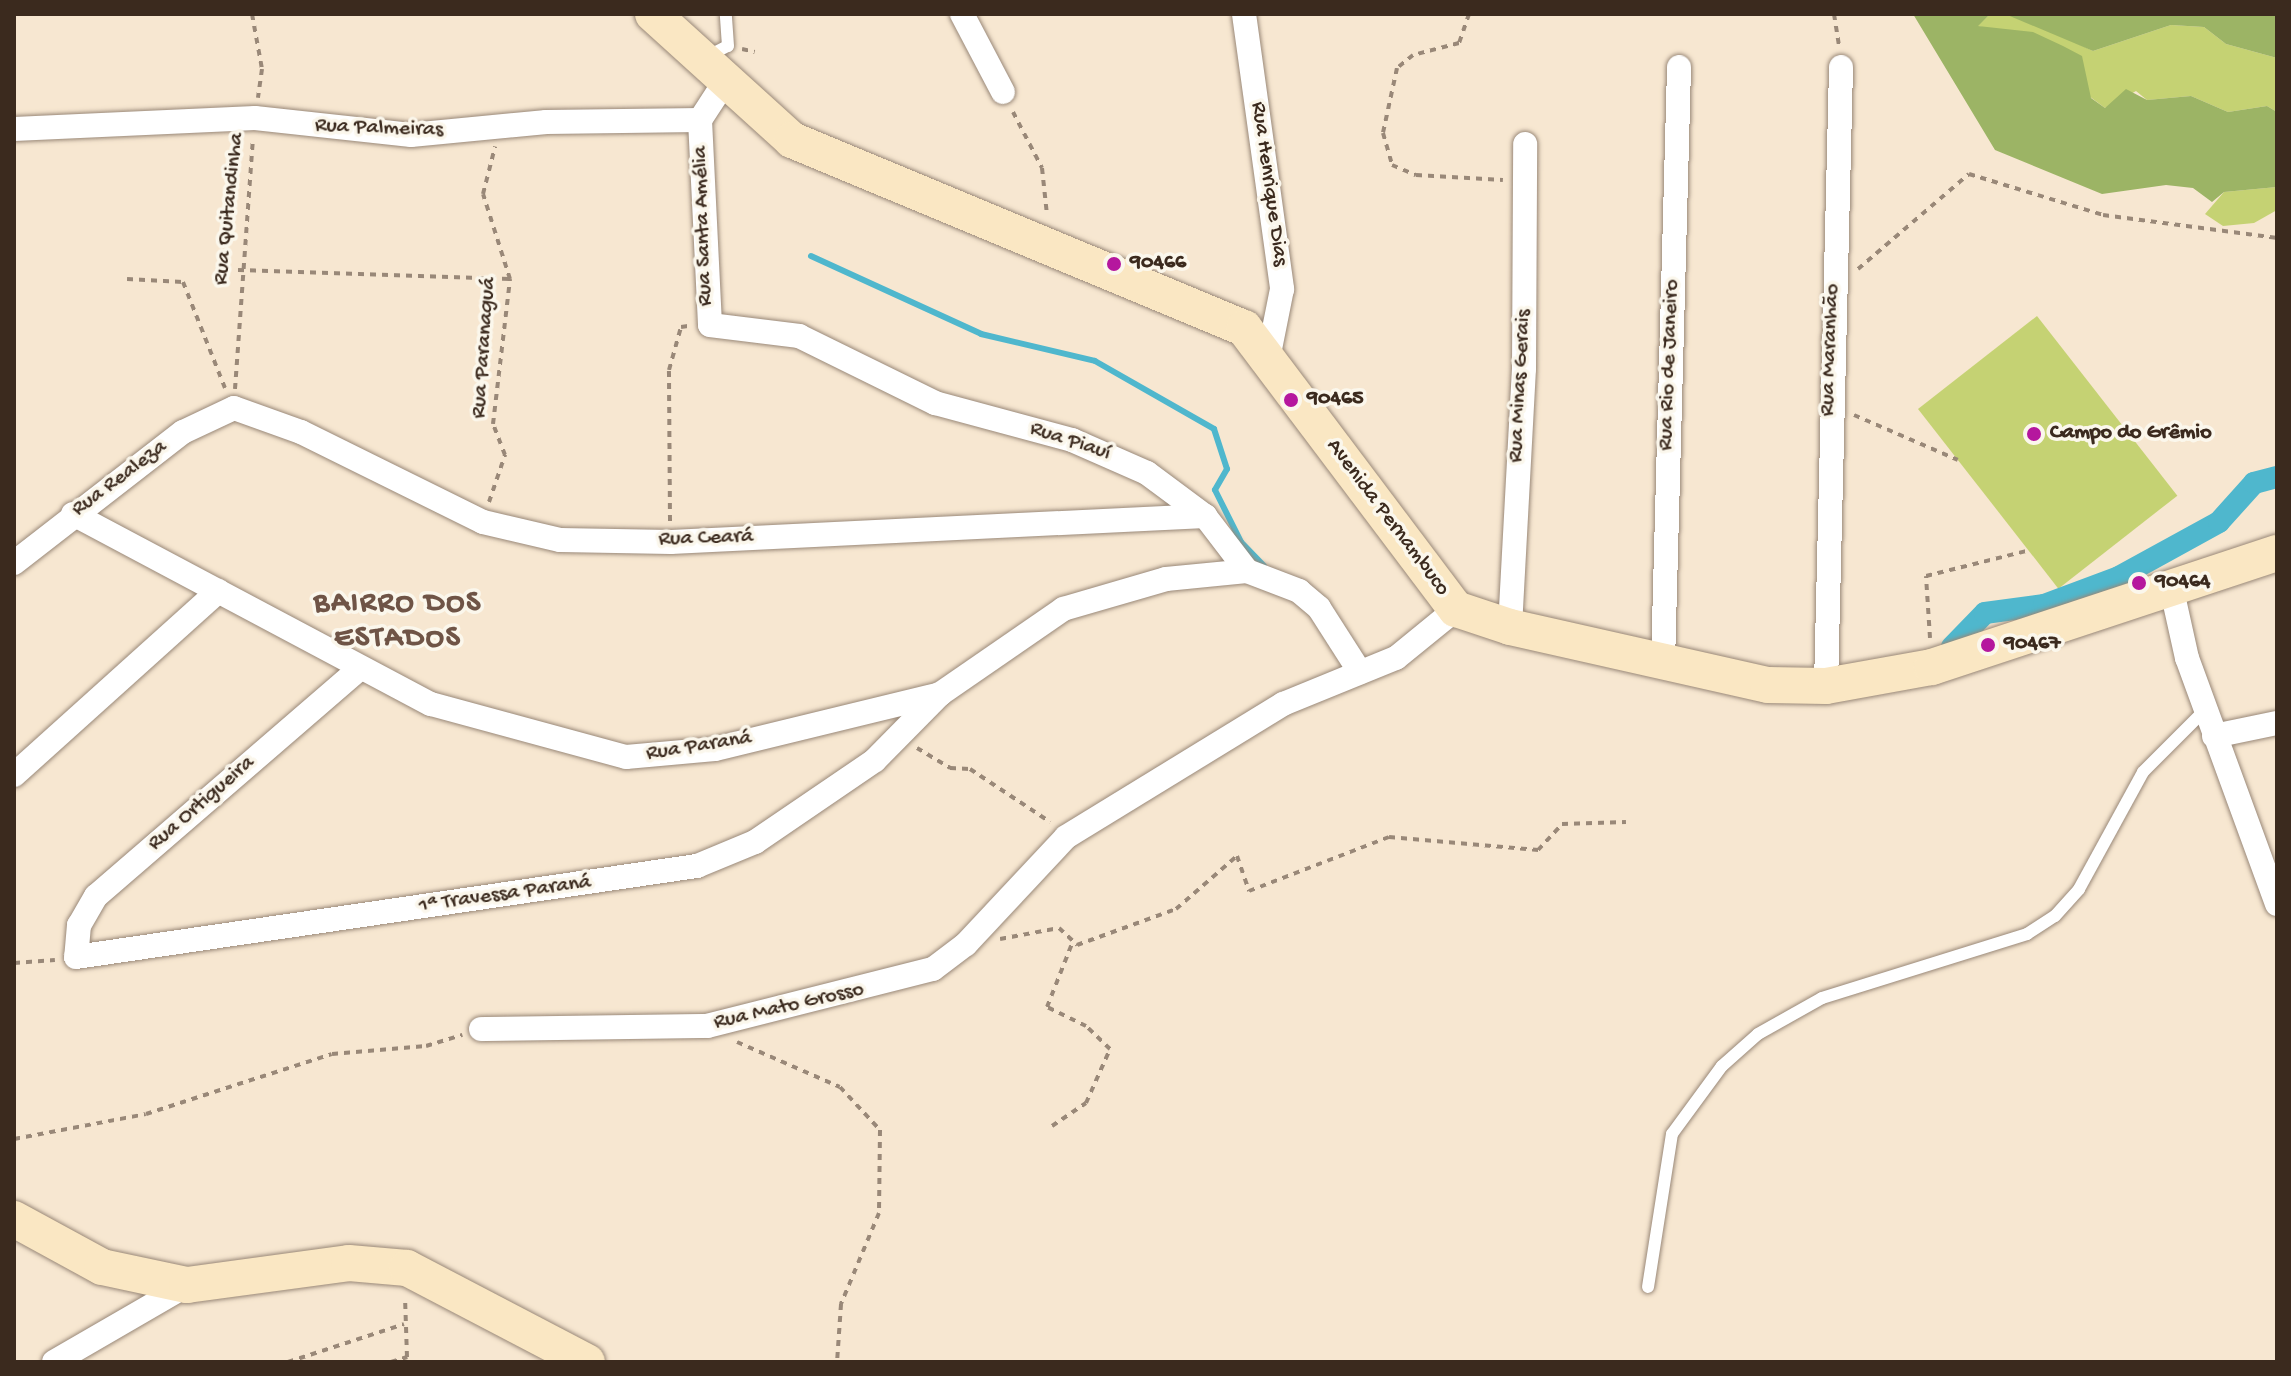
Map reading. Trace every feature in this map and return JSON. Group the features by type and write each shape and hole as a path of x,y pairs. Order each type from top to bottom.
{"street":[{"name":"Avenida Pernambuco","path":"653,14 761,118 824,157 1210,310 1269,354 1456,609 1510,627 1768,685 1826,686 1932,667 2277,553"},
{"path":"962,14 1003,92"},
{"name":"Rua Henrique Dias","path":"1244,14 1282,289 1269,354"},
{"name":"Rua Rio de Janeiro","path":"1663,663 1679,67"},
{"name":"Rua Maranhão","path":"1826,686 1829,406 1841,67"},
{"path":"700,120 713,71"},
{"name":"Rua Palmeiras","path":"14,129 255,118 365,133 700,120"},
{"name":"Rua Santa Amélia","path":"700,120 710,325"},
{"name":"Rua Minas Gerais","path":"1510,627 1524,369 1525,144"},
{"name":"Rua Piauí","path":"710,325 799,336 935,403 1072,440 1147,473 1205,516 1247,571 1309,600 1360,672"},
{"name":"Rua Realeza","path":"14,563 73,514 203,418 234,408"},
{"name":"Rua Ceará","path":"234,408 261,414 483,522 560,540 671,542 1205,516"},
{"name":"Rua Paraná","path":"73,514 218,591 296,628 358,670 431,704 626,757 715,749 940,694 1063,609 1166,579 1247,571"},
{"path":"2171,586 2205,710 2277,904"},
{"path":"14,775 218,591"},
{"name":"Rua Mato Grosso","path":"481,1029 707,1026 913,977 966,944 1066,837 1251,721 1420,642 1456,609"},
{"name":"Rua Ortigueira","path":"76,957 79,925 96,896 358,670"},
{"name":"1ª Travessa Paraná","path":"76,957 697,866 755,842 902,740 940,694"},
{"path":"2214,736 2277,723"},
{"path":"14,1219 102,1267 187,1285 349,1263 407,1268 587,1362"},
{"path":"54,1362 187,1285"}],"lane":[{"path":"713,71 728,46 726,14"},
{"path":"1648,1287 1672,1134 1722,1066 1758,1034 1822,998 2027,934 2055,916 2079,889 2143,772 2205,710"}],"path":[{"name":"Rua Quitandinha","path":"234,408 238,270 262,69 252,14"},
{"path":"1469,14 1459,43 1413,55 1397,68 1383,133 1392,165 1416,175 1523,181"},
{"path":"1834,14 1841,67"},
{"path":"1003,92 1048,192 1045,243"},
{"name":"Rua Paranaguá","path":"483,522 505,455 493,424 510,279 483,194 499,129"},
{"path":"1832,292 1969,174 2103,215 2277,238"},
{"path":"238,270 510,279"},
{"path":"127,279 183,282 192,322 234,408"},
{"name":"Rua Santa Amélia","path":"671,542 669,370 681,327 710,325"},
{"path":"1829,406 1958,460"},
{"path":"1932,667 1926,576 2030,550"},
{"path":"902,740 1012,791 1066,837"},
{"path":"1073,941 1176,909 1237,856 1249,891 1389,837 1538,850 1562,824 1626,822"},
{"path":"966,944 1059,928 1073,941"},
{"path":"1052,1126 1086,1103 1110,1049 1086,1026 1047,1007 1073,941"},
{"path":"14,963 76,957"},
{"path":"707,1026 840,1087 880,1130 879,1213 841,1304 837,1362"},
{"path":"14,1139 146,1114 332,1054 426,1046 481,1029"},
{"path":"391,1362 407,1357 404,1324 407,1268"},
{"path":"288,1362 404,1324"}],"green space":[{"path":"1913,14 1990,14 1978,26 2033,32 2063,46 2082,56 2091,98 2105,108 2126,89 2147,100 2191,96 2228,112 2267,106 2277,112 2277,187 2224,192 2212,202 2193,188 2166,185 2102,194 1995,150"},
{"path":"1990,14 2022,17 2093,51 2171,25 2204,27 2226,44 2277,58 2277,112 2267,106 2228,112 2191,96 2147,100 2136,91 2105,108 2002,31 1977,26"},
{"path":"2005,14 2277,14 2277,58 2226,44 2204,27 2171,25 2093,51"},
{"path":"2277,187 2277,210 2254,223 2223,226 2205,214 2224,192"},
{"name":"Campo do Grêmio","path":"2037,316 2177,496 2058,589 1918,409"}],"waterway":[{"path":"811,256 981,334 1095,361 1214,429 1227,469 1215,490 1241,542 1264,566"},
{"path":"1952,647 1985,613 2044,605 2119,577 2219,522 2254,483 2277,477"}],"place":[{"name":"90466","path":"1114,264"},
{"name":"90465","path":"1291,400"},
{"name":"Campo do Grêmio","path":"2034,434"},
{"name":"90464","path":"2139,583"},
{"name":"90467","path":"1988,645"}],"district":[{"name":"BAIRRO DOS ESTADOS","path":"398,622"}]}
